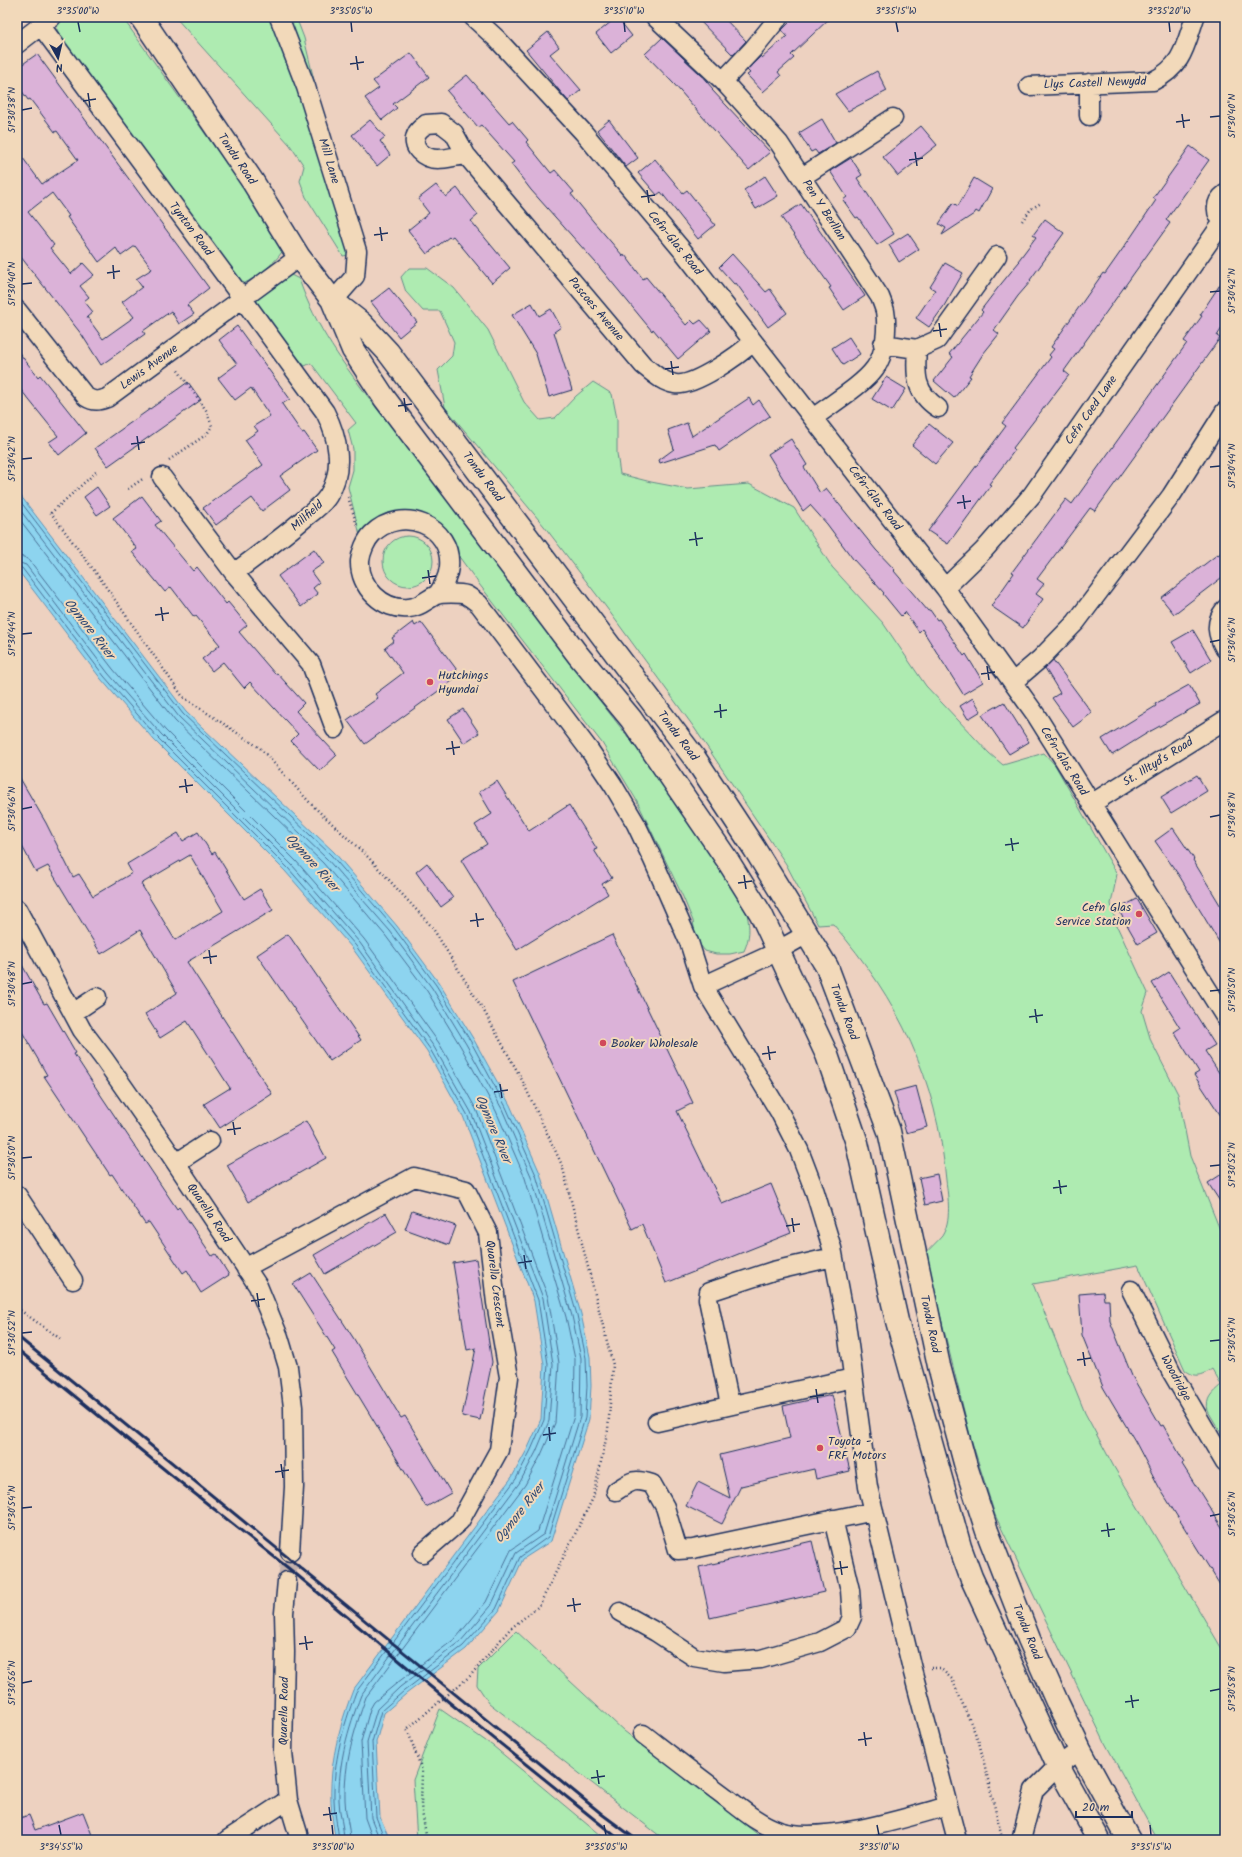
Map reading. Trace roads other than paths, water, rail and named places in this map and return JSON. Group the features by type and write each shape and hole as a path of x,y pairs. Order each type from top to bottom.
{"main road":[{"name":"Tondu Road","path":"141,17 253,182 299,256 333,301 361,323 388,352 696,760 808,934 827,967 889,1131 939,1366 965,1463 987,1530 1029,1639 1080,1750 1129,1840"},
{"name":"Tondu Road","path":"333,301 353,350 385,399 578,655 631,719 728,861 761,914 827,1055 857,1143 897,1320 960,1547 971,1578 1058,1766 1099,1840"}],"street":[{"name":"Mill Lane","path":"279,17 306,88 357,251 355,276 333,301"},
{"name":"Cefn-Glas Road","path":"473,17 497,39 583,132 682,250 946,588 1036,714 1225,1017"},
{"name":"Pen Y Berllan","path":"655,17 723,80 779,144 880,297 885,311 886,330 881,356 876,367 868,376 813,418"},
{"path":"723,80 753,50 779,17"},
{"name":"Llys Castell Newydd","path":"1029,86 1153,81 1167,74 1179,61 1195,17"},
{"path":"17,44 46,22"},
{"name":"Tynton Road","path":"46,22 325,412 332,425 334,435"},
{"path":"1089,83 1089,116"},
{"path":"802,177 893,118"},
{"name":"Pascoes Avenue","path":"466,155 643,365 661,380 675,384 684,384 704,375 738,355 753,342"},
{"name":"Cefn Coed Lane","path":"946,588 984,550 1032,495 1224,222 1219,218 1216,208 1220,198 1225,194"},
{"name":"Lewis Avenue","path":"17,310 86,397 93,401 100,401 107,398 299,256"},
{"path":"883,344 917,349 937,340 997,256"},
{"path":"917,349 916,363 920,390 928,401 938,408"},
{"path":"1013,682 1040,660 1076,622 1171,496 1225,411"},
{"name":"Millfield","path":"234,573 291,531 323,503 329,495 338,469 338,455 334,435"},
{"path":"153,477 311,664 335,729"},
{"path":"437,595 445,583 449,568 449,559 445,544 436,531 416,520 400,519 383,525 371,534 364,546 360,561 363,579 371,592 386,604 401,608 410,608 424,604 437,595 466,595 479,604 590,751 636,824 689,942 703,986 778,1111 799,1150 815,1192 833,1257 846,1323 868,1487 912,1669 957,1840"},
{"path":"1225,609 1216,628 1225,649"},
{"name":"St. Illtyd's Road","path":"1091,804 1225,720"},
{"name":"Quarella Road","path":"17,909 82,1030 104,1059 176,1163 261,1294 279,1337 288,1367 293,1407 295,1441 290,1552"},
{"path":"703,986 777,951 808,934"},
{"path":"73,1013 97,997"},
{"path":"176,1163 210,1141"},
{"name":"Quarella Crescent","path":"246,1269 254,1263 414,1177 466,1190 488,1233 496,1304 509,1376 499,1450 460,1521 423,1552"},
{"path":"17,1195 73,1280"},
{"path":"730,1405 708,1299 709,1292 773,1271 833,1257"},
{"name":"Woodridge","path":"1131,1290 1171,1371 1225,1463"},
{"path":"657,1422 854,1378"},
{"path":"616,1491 631,1481 640,1480 652,1484 664,1507 678,1550 693,1549 874,1510"},
{"path":"620,1612 656,1632 694,1657 724,1662 761,1659 820,1642 847,1628 852,1617 850,1590 833,1519"},
{"name":"Quarella Road","path":"287,1581 284,1613 285,1652 283,1752 288,1800 300,1840"},
{"path":"643,1734 752,1817 778,1831 796,1834 836,1833 908,1817 948,1806"},
{"path":"1021,1840 1034,1790 1058,1766 1080,1750"},
{"path":"226,1840 288,1800"}],"water":[{"name":"Ogmore River","path":"17,491 186,712 334,852 397,926 439,983 474,1040 510,1105 540,1173 581,1314 590,1357 591,1386 589,1419 551,1541 523,1559 499,1611 466,1649 406,1694 384,1713 376,1742 380,1817 390,1840 336,1840 331,1801 331,1782 336,1745 353,1690 512,1477 528,1448 541,1419 544,1365 534,1301 463,1116 427,1051 353,949 285,871 154,740 101,679 17,569"}],"tunnel":[{"path":"287,1581 290,1552"}],"railway":[{"path":"17,1336 603,1815 637,1840"},
{"path":"17,1349 297,1575 450,1703 620,1840"}],"place":[{"name":"Hutchings Hyundai","path":"430,682"},
{"name":"Cefn Glas Service Station","path":"1139,914"},
{"name":"Booker Wholesale","path":"603,1043"},
{"name":"Toyota - FRF Motors","path":"820,1448"}]}
